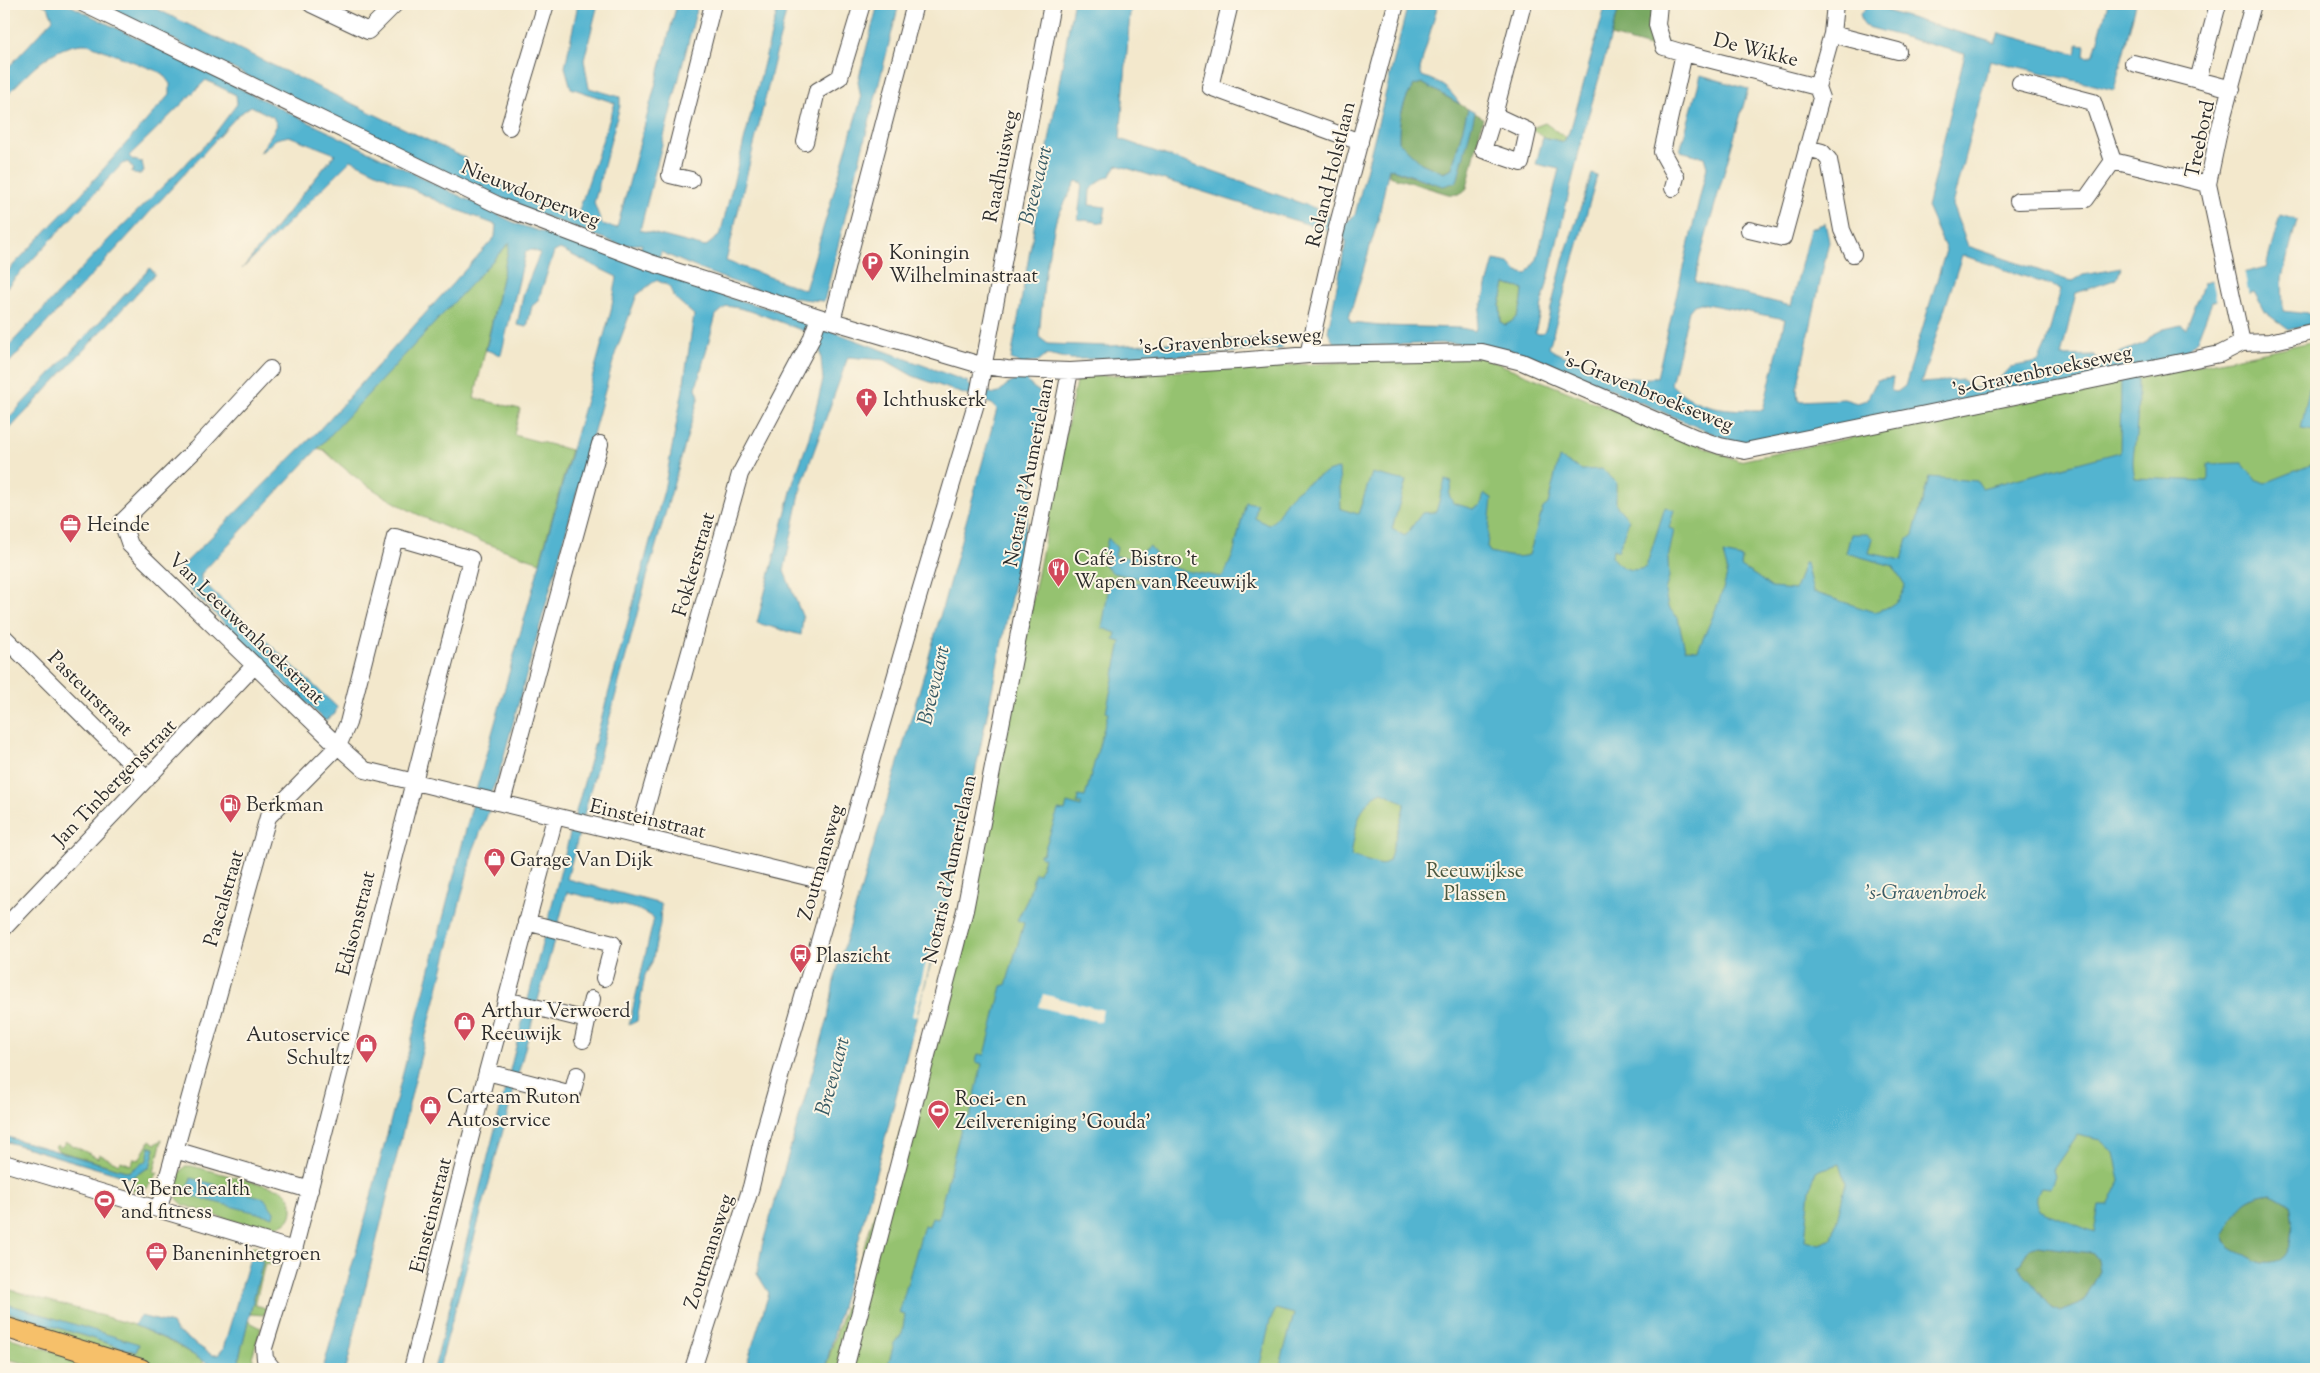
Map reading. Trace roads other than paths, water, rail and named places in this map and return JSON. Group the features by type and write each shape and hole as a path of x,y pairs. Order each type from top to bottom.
{"main road":[{"path":"4,1327 141,1369"}],"street":[{"name":"Nieuwdorperweg","path":"84,4 482,199 660,266 823,320 984,366"},
{"path":"311,4 368,31 394,4"},
{"path":"509,127 546,4"},
{"path":"691,180 670,175 713,4"},
{"path":"805,142 817,91 840,77 862,4"},
{"path":"823,320 849,261 915,4"},
{"name":"Raadhuisweg","path":"984,366 1052,4"},
{"path":"1230,4 1210,87 1360,142"},
{"name":"Roland Holstlaan","path":"1308,355 1337,228 1396,4"},
{"path":"1494,115 1523,4"},
{"name":"De Wikke","path":"1659,4 1657,25 1664,47 1817,87"},
{"path":"1749,230 1783,238 1822,98 1817,87 1832,34 1834,4"},
{"path":"2198,80 2218,4"},
{"name":"Treebord","path":"2242,342 2208,184 2219,131 2232,89 2253,4"},
{"path":"1832,34 1898,51"},
{"path":"1673,188 1676,177 1662,152 1684,53"},
{"path":"2133,63 2232,89"},
{"path":"2020,82 2093,102 2113,161"},
{"path":"1807,148 1822,152 1829,160 1842,230 1853,254"},
{"path":"2113,161 2208,184"},
{"path":"2018,201 2086,199 2113,161"},
{"name":"Fokkerstraat","path":"638,836 740,474 823,320"},
{"name":"'s-Gravenbroekseweg","path":"984,366 1037,371 1070,371 1308,355 1482,352 1522,362 1694,437 1745,452 2220,354 2242,342 2270,342 2316,332"},
{"name":"Zoutmansweg","path":"693,1369 751,1187 763,1136 978,394 984,366"},
{"name":"Van Leeuwenhoekstraat","path":"270,369 196,449 122,522 130,545 365,770 498,801 561,819"},
{"name":"Notaris d'Aumerielaan","path":"845,1369 965,910 1070,371"},
{"path":"498,801 600,444"},
{"name":"Pascalstraat","path":"159,1208 268,817 338,746 348,723 395,537"},
{"name":"Edisonstraat","path":"273,1369 264,1359 264,1348 310,1190 471,559 395,537"},
{"name":"Pasteurstraat","path":"4,637 147,779"},
{"name":"Jan Tinbergenstraat","path":"4,928 254,665"},
{"name":"Einsteinstraat","path":"412,1369 526,922 561,819 836,884"},
{"path":"526,922 613,944 604,978"},
{"path":"583,1040 592,999"},
{"path":"506,1000 588,1020"},
{"path":"487,1072 572,1094 577,1075"},
{"path":"175,1150 310,1190"},
{"path":"4,1163 294,1250"}],"water":[{"name":"'s-Gravenbroek","path":"42,4 67,4 517,224 636,263 642,244 621,245 525,209 413,157 101,4 146,4 467,159 469,170 576,219 615,103 571,88 565,67 578,4 598,4 584,60 589,88 620,97 620,106 594,203 602,224 617,228 677,4 698,4 640,230 705,247 720,235 779,4 788,4 726,261 805,290 861,99 858,81 878,4 899,4 824,301 782,295 740,284 661,252 656,268 661,273 731,298 810,320 823,328 968,382 968,385 994,394 999,393 1015,380 1018,372 1019,363 1011,359 1073,4 1134,4 1130,13 1120,139 1326,212 1331,221 1344,224 1355,215 1408,4 1438,4 1420,69 1422,76 1444,86 1460,104 1422,83 1414,85 1406,98 1402,112 1399,142 1421,163 1444,173 1452,168 1468,109 1475,113 1457,182 1443,186 1389,168 1378,220 1349,318 1351,323 1380,326 1461,328 1475,331 1494,260 1509,263 1517,272 1527,274 1537,259 1559,169 1536,164 1543,137 1564,142 1571,128 1606,4 1620,4 1584,131 1535,333 1541,334 1545,331 1564,257 1592,174 1597,176 1549,348 1618,376 1631,378 1657,377 1707,167 1704,157 1680,151 1701,75 1748,89 1700,257 1695,282 1791,306 1810,229 1825,223 1829,241 1797,389 1798,401 1844,399 1857,403 1867,400 1877,380 1893,378 1891,391 1897,392 1905,386 1946,250 1927,207 1965,54 1864,26 1860,14 1870,4 1889,4 1887,11 1995,43 1999,33 2076,54 2078,44 2085,45 2084,56 2089,57 2094,54 2108,4 2136,4 2114,90 1990,60 1952,205 1968,246 2073,281 2083,275 2121,268 2117,279 2076,293 2061,356 2094,355 2098,361 2145,343 2152,335 2164,329 2181,325 2186,329 2204,283 2266,267 2280,215 2297,220 2282,278 2283,311 2316,315 2316,323 2289,330 2266,313 2254,292 2212,302 2197,340 2184,353 2138,375 2137,420 2133,461 2135,478 2208,481 2208,464 2242,463 2255,479 2265,483 2316,463 2316,1369 1279,1369 1294,1314 1276,1309 1270,1321 1259,1369 887,1369 894,1343 902,1334 905,1315 899,1313 924,1225 929,1226 932,1217 938,1218 964,1116 970,1117 982,1064 976,1062 978,1054 985,1055 1002,986 1006,985 1024,923 1017,920 1027,900 1035,873 1039,874 1044,858 1040,854 1043,854 1058,810 1065,811 1067,803 1081,807 1081,803 1077,803 1078,796 1085,797 1108,713 1106,712 1121,642 1114,640 1116,633 1102,628 1110,580 1141,583 1142,579 1113,573 1102,563 1108,538 1117,548 1115,556 1130,558 1150,546 1156,555 1172,567 1220,577 1224,575 1233,555 1246,502 1257,504 1255,518 1268,525 1275,520 1286,501 1299,489 1320,476 1339,469 1341,509 1358,514 1372,473 1406,481 1392,529 1405,536 1422,513 1436,512 1445,480 1452,482 1449,495 1453,503 1473,509 1481,505 1484,494 1492,498 1487,547 1490,552 1519,557 1529,555 1543,508 1548,504 1559,458 1582,470 1602,469 1616,482 1616,505 1629,520 1618,551 1613,549 1612,557 1627,569 1636,570 1646,567 1665,507 1674,510 1669,528 1674,530 1668,559 1669,577 1665,591 1668,607 1678,618 1685,649 1698,650 1716,610 1724,586 1727,569 1723,554 1742,558 1741,567 1772,588 1795,590 1804,563 1806,563 1813,592 1874,612 1898,600 1905,585 1893,566 1846,553 1851,534 1867,534 1873,538 1869,553 1902,560 1908,539 1913,535 1929,477 1977,481 1982,488 2120,452 2121,379 1757,444 1734,443 1561,368 1505,349 1451,343 1373,346 1334,344 1328,331 1346,241 1342,233 1329,229 1326,230 1117,165 1109,177 1102,179 1090,190 1089,205 1106,207 1103,223 1078,219 1082,183 1076,181 1056,220 1045,272 1039,337 1048,344 1109,346 1284,337 1282,349 1126,359 1071,359 1047,354 1037,362 1026,363 1026,376 1029,384 1046,396 1028,515 956,866 825,1369 745,1369 769,1293 757,1274 762,1246 828,1018 834,981 925,671 997,409 992,404 913,376 885,360 848,357 802,484 784,571 803,618 801,635 757,623 794,480 808,441 823,380 819,336 751,311 727,306 716,315 696,388 699,396 645,584 567,879 661,904 660,924 652,963 645,975 637,1021 629,1025 654,918 637,909 567,892 439,1369 434,1369 571,830 664,490 683,389 694,315 674,297 669,286 656,280 637,295 616,351 498,777 492,790 490,808 473,851 418,1067 346,1369 323,1369 367,1212 477,787 611,311 617,277 560,249 554,252 538,301 532,306 527,327 517,325 524,292 540,253 532,250 526,251 501,355 486,350 510,242 201,574 201,580 337,707 335,714 325,721 174,574 319,430 495,237 496,225 450,207 351,160 242,269 335,154 289,136 276,139 260,153 277,125 273,117 251,106 237,116 119,246 4,368 4,351 111,237 210,140 237,104 236,95 206,80 129,156 133,160 142,162 144,171 135,174 131,172 134,170 128,162 122,164 4,290 4,275 82,193 170,94 170,84 162,73 88,44 75,45 52,54 31,71 4,98 4,72 53,19 48,7","holes":["1962,255 2061,289 2046,344 2038,362 2010,367 2000,378 1979,388 1969,388 1963,380 1921,383","1505,284 1523,289 1520,310 1517,315 1505,325 1501,322 1500,305","1701,303 1785,319 1763,410 1726,409 1702,404 1681,393 1671,384 1689,311 1694,305","1382,792 1405,803 1389,861 1381,865 1351,856 1359,819 1367,803","2077,1135 2100,1140 2114,1153 2120,1181 2108,1206 2099,1206 2094,1232 2039,1210 2036,1203 2038,1190 2040,1187 2050,1188 2055,1176 2053,1170","1840,1164 1846,1183 1832,1239 1819,1244 1805,1240 1810,1190 1816,1171","2271,1193 2290,1204 2293,1223 2291,1243 2282,1259 2274,1263 2263,1263 2254,1260 2231,1248 2224,1239 2223,1235 2241,1206 2252,1198","2038,1246 2092,1253 2098,1260 2100,1271 2084,1302 2060,1312 2052,1308 2018,1266 2029,1249"]},
{"path":"150,268 155,274 4,435 4,423"},
{"path":"2310,385 2316,386 2310,412 2316,412 2316,439 2315,431 2301,429"},
{"path":"4,1136 129,1172 147,1160 150,1146 155,1148 150,1167 130,1178 4,1141"},
{"path":"191,1178 264,1198 274,1212 273,1217 187,1195 186,1190"},
{"path":"250,1258 263,1261 239,1358 241,1366 239,1369 219,1367 211,1364 174,1343 134,1325 140,1316 172,1324 176,1331 212,1355 218,1355 223,1349"},
{"path":"4,1303 139,1344 136,1352 4,1311"}],"place":[{"name":"Koningin Wilhelminastraat","path":"873,282"},
{"name":"Ichthuskerk","path":"867,418"},
{"name":"Heinde","path":"71,543"},
{"name":"Café - Bistro 't Wapen van Reeuwijk","path":"1058,588"},
{"name":"Berkman","path":"230,823"},
{"name":"Garage Van Dijk","path":"494,878"},
{"name":"Plaszicht","path":"800,974"},
{"name":"Arthur Verwoerd Reeuwijk","path":"465,1041"},
{"name":"Autoservice Schultz","path":"366,1064"},
{"name":"Carteam Ruton Autoservice","path":"431,1126"},
{"name":"Roei- en Zeilvereniging 'Gouda'","path":"939,1129"},
{"name":"Va Bene health and fitness","path":"105,1219"},
{"name":"Baneninhetgroen","path":"156,1272"}],"water label":[{"name":"Breevaart","path":"1035,185"},
{"name":"Breevaart","path":"933,685"},
{"name":"Breevaart","path":"832,1076"}],"park label":[{"name":"Reeuwijkse Plassen","path":"1475,882"}]}
